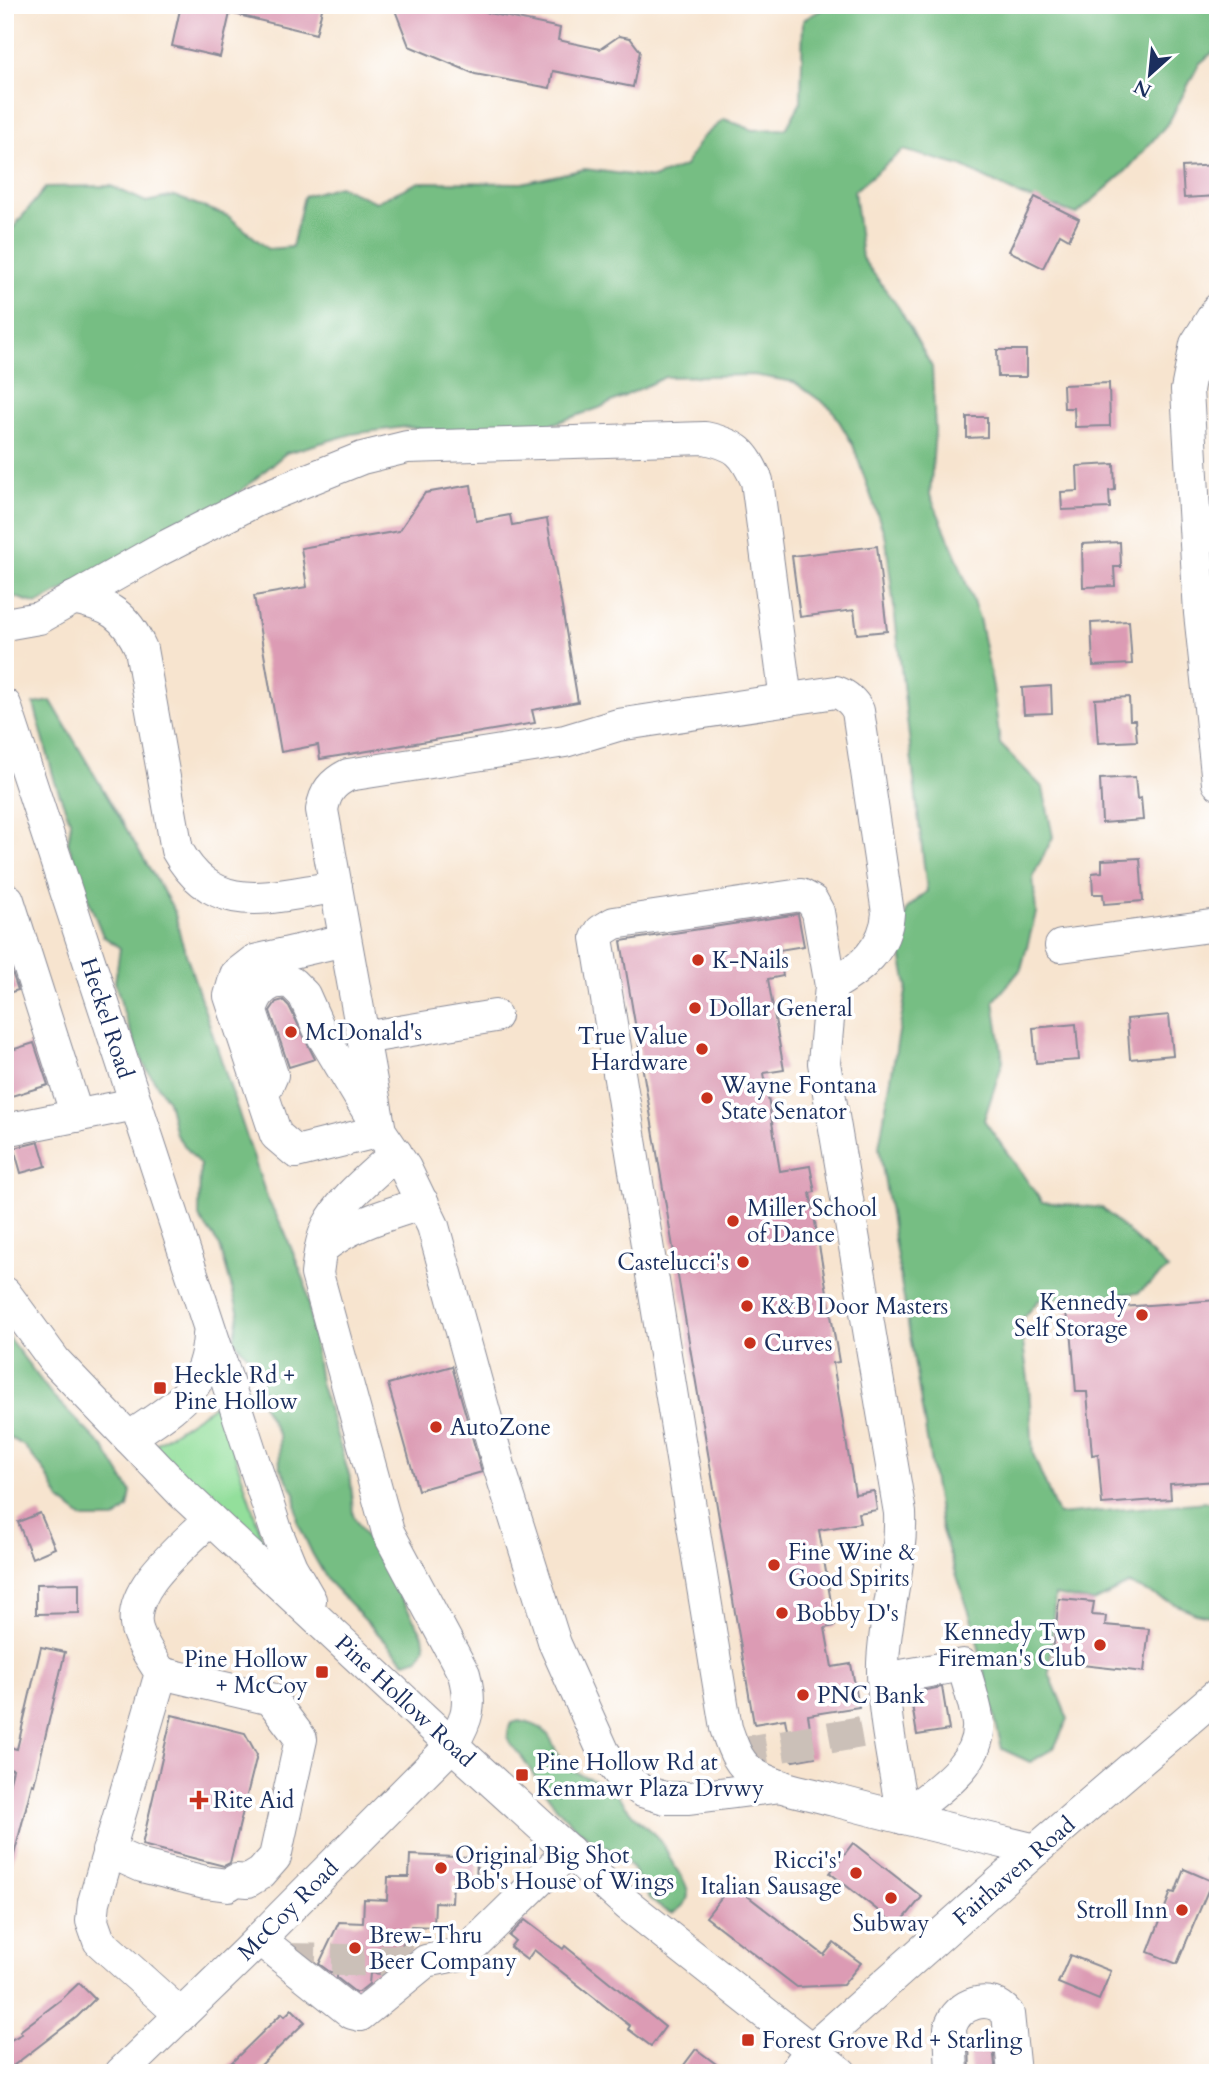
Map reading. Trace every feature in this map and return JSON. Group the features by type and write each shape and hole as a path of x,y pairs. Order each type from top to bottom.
{"street":[{"path":"1218,310 1196,344 1187,390 1200,613 1218,783"},
{"path":"5,624 39,618 157,551 255,501 362,457 407,447 705,438 727,443 747,459 757,481 786,700"},
{"path":"73,598 98,603 120,616 133,631 141,649 177,850 187,869 202,883 234,897 251,899 336,887"},
{"path":"320,1250 328,1226 388,1142 363,1038 322,810 330,788 348,775 565,741 618,725 836,692 850,699 858,711 888,912 883,940 865,962 831,986"},
{"name":"Heckel Road","path":"5,705 277,1533 291,1567 327,1628"},
{"path":"902,1818 885,1699 883,1662 901,1536 900,1513 824,1063 831,986 818,912 812,901 801,895 614,923 601,931 597,938 726,1728 735,1754 743,1765 758,1777 781,1786 902,1818 1037,1850"},
{"path":"8,915 77,1116"},
{"path":"1061,946 1218,925"},
{"path":"345,940 254,961 236,975 230,996 276,1135 296,1152 388,1142"},
{"path":"263,1095 272,1075 251,1011 253,1003 259,992 270,984 292,983 304,995 320,1031 388,1142 433,1226 499,1466 555,1644 604,1753 621,1774 642,1791 665,1798 689,1798 781,1786"},
{"path":"363,1038 495,1016"},
{"path":"5,1130 135,1104"},
{"path":"320,1250 354,1226 423,1203"},
{"name":"McCoy Road","path":"121,2073 452,1745 467,1713 469,1694 464,1674 388,1532 317,1274 320,1250"},
{"name":"Pine Hollow Road","path":"5,1293 55,1360 128,1438 210,1519 452,1745 803,2061 841,2073"},
{"name":"Heckel Road","path":"128,1438 193,1389 202,1374 208,1355 209,1330"},
{"path":"119,1855 142,1866 228,1885 236,1880 248,1881 261,1873 275,1857 301,1739 271,1699 161,1672 147,1652 137,1628 136,1613 141,1596 150,1581 210,1519"},
{"path":"884,1679 963,1665 978,1725 968,1760 902,1818"},
{"path":"161,1672 119,1855 94,1902 92,1921 99,1941 181,2015"},
{"name":"Fairhaven Road","path":"803,2061 1037,1850 1218,1694"},
{"path":"259,1939 352,2013 360,2015 426,1961 465,1953 569,1851"},
{"path":"952,2073 950,2028 955,2015 971,2004 987,2002 997,2005 1008,2014 1014,2073"}],"green space":[{"path":"830,5 1218,5 1218,48 1199,64 1169,122 1127,170 1077,214 1020,195 961,166 903,150 854,191 862,258 899,308 932,367 935,431 930,495 979,618 993,687 1000,744 1043,788 1053,837 1033,876 1036,913 1021,969 994,1001 1003,1061 984,1120 1042,1202 1102,1208 1168,1269 1138,1293 1039,1300 1020,1322 1029,1386 1033,1454 1058,1515 1218,1501 1218,1618 1195,1613 1129,1584 1094,1602 1055,1595 1049,1673 1068,1719 1054,1748 1030,1762 1002,1749 974,1627 942,1531 879,1147 907,986 900,949 907,909 927,891 886,539 853,445 832,409 794,382 753,375 665,377 599,408 532,431 461,432 404,427 352,434 286,453 222,507 37,604 5,594 5,229 13,228 46,187 111,186 146,202 174,196 228,216 268,249 292,247 304,196 339,186 376,202 419,182 522,183 585,169 653,178 685,166 701,139 724,119 753,130 786,129 801,102 803,20"},
{"path":"51,701 174,910 181,939 267,1198 283,1228 305,1282 320,1382 351,1481 353,1515 423,1635 425,1647 419,1658 405,1662 328,1581 298,1523 295,1493 280,1468 279,1436 263,1406 261,1371 234,1340 239,1314 220,1246 199,1217 200,1165 176,1135 168,1101 144,1065 126,1020 115,982 120,948 103,936 68,843 71,823 55,782 34,704"},
{"path":"5,1333 52,1395 105,1449 131,1492 128,1508 115,1519 84,1519 60,1500 44,1470 24,1446 5,1435"},
{"path":"218,1403 266,1550 153,1446"},
{"path":"519,1721 542,1729 563,1762 575,1772 609,1788 659,1839 687,1888 685,1904 672,1913 655,1903 623,1858 579,1830 561,1812 510,1743 508,1735 511,1723"},
{"path":"1218,1762 1218,1868 1205,1861 1212,1776"}],"building":[{"path":"181,5 323,5 316,34 230,13 220,57 172,46"},
{"path":"393,5 468,5 489,13 560,28 558,40 600,49 619,36 630,38 640,51 633,87 553,71 550,88 475,74 409,46"},
{"path":"1218,165 1218,196 1184,198 1182,167"},
{"path":"1035,197 1079,219 1069,239 1060,234 1043,268 1009,251"},
{"path":"997,350 1026,350 1026,377 998,377"},
{"path":"1109,383 1110,426 1075,427 1074,408 1064,408 1063,385"},
{"path":"967,417 987,417 987,437 967,438"},
{"path":"1114,464 1115,490 1109,491 1110,508 1062,510 1061,492 1078,491 1077,466"},
{"path":"471,485 476,521 510,515 512,525 547,519 578,702 532,710 535,723 320,759 318,745 281,752 254,596 307,587 301,548 399,531 425,493"},
{"path":"1120,542 1121,567 1114,567 1115,586 1083,587 1082,544"},
{"path":"877,546 887,631 857,634 854,610 800,617 792,556"},
{"path":"1129,621 1132,664 1093,666 1091,623"},
{"path":"1051,686 1052,713 1024,714 1022,688"},
{"path":"1129,697 1130,720 1135,720 1137,741 1098,743 1095,699"},
{"path":"1135,777 1143,820 1102,823 1100,779"},
{"path":"1140,858 1143,901 1104,904 1103,894 1093,894 1092,873 1102,872 1102,860"},
{"path":"798,914 804,946 779,950 783,976 768,979 784,1070 764,1073 780,1171 810,1166 815,1192 810,1193 839,1362 833,1363 855,1494 874,1491 877,1510 858,1513 860,1523 819,1530 835,1626 825,1628 832,1667 851,1664 859,1707 808,1715 815,1757 793,1761 785,1719 754,1724 621,941"},
{"path":"5,952 18,990 5,994"},
{"path":"283,1000 289,1006 315,1059 289,1067 270,1011 276,1002"},
{"path":"1169,1015 1173,1055 1130,1059 1127,1019"},
{"path":"1076,1024 1079,1060 1036,1063 1033,1028"},
{"path":"34,1043 48,1085 5,1098 5,1052"},
{"path":"39,1142 46,1166 21,1173 14,1148"},
{"path":"1218,1300 1218,1481 1170,1484 1171,1499 1102,1504 1098,1454 1092,1455 1087,1392 1076,1392 1071,1329 1068,1330 1066,1311"},
{"name":"AutoZone","path":"452,1366 482,1472 418,1490 388,1384"},
{"path":"40,1513 55,1548 32,1558 18,1522"},
{"path":"79,1583 79,1613 36,1614 36,1584"},
{"name":"Kennedy Twp Fireman's Club","path":"1059,1599 1094,1602 1092,1615 1106,1616 1105,1625 1149,1629 1144,1672 1052,1660"},
{"path":"41,1647 65,1652 34,1785 32,1784 12,1863 5,1862 5,1802 13,1769 5,1767 5,1756 8,1747 17,1749"},
{"path":"942,1687 949,1730 917,1735 910,1693"},
{"name":"Rite Aid","path":"172,1715 245,1733 257,1755 230,1863 224,1866 142,1845"},
{"path":"853,1843 922,1897 898,1926 830,1873"},
{"path":"410,1855 477,1858 476,1882 453,1881 452,1903 435,1902 434,1927 411,1926 393,1964 382,1974 370,1973 369,1984 355,1992 337,1978 337,1972 330,1972 319,1964 339,1922 363,1923 364,1899 387,1900 388,1877 409,1877"},
{"name":"Stroll Inn","path":"1184,1869 1212,1881 1177,1964 1148,1952 1171,1892 1175,1893"},
{"path":"732,1884 824,1955 834,1943 861,1963 843,1985 797,1987 706,1917"},
{"path":"525,1920 563,1949 565,1946 665,2027 651,2046 628,2029 630,2026 534,1950 527,1960 510,1947 515,1941 509,1936"},
{"path":"1070,1955 1111,1971 1099,2000 1058,1983"},
{"path":"79,1983 95,1999 77,2017 5,2072 5,2043 22,2034 20,2031"},
{"path":"292,2009 305,2022 253,2073 221,2073 282,2013 285,2016"},
{"path":"992,2039 996,2073 970,2073 969,2041"},
{"path":"696,2049 728,2073 678,2073"}],"tunnel":[{"path":"735,1754 889,1727"},
{"path":"284,1959 426,1961"}],"place":[{"name":"K-Nails","path":"698,960"},
{"name":"Dollar General","path":"695,1008"},
{"name":"McDonald's","path":"291,1032"},
{"name":"True Value Hardware","path":"702,1049"},
{"name":"Wayne Fontana State Senator","path":"707,1098"},
{"name":"Miller School of Dance","path":"733,1221"},
{"name":"Castelucci's","path":"743,1262"},
{"name":"K&B Door Masters","path":"747,1306"},
{"name":"Kennedy Self Storage","path":"1142,1315"},
{"name":"Curves","path":"750,1343"},
{"name":"Heckle Rd + Pine Hollow","path":"160,1388"},
{"name":"AutoZone","path":"436,1427"},
{"name":"Fine Wine & Good Spirits","path":"774,1565"},
{"name":"Bobby D's","path":"782,1613"},
{"name":"Kennedy Twp Fireman's Club","path":"1100,1645"},
{"name":"Pine Hollow + McCoy","path":"322,1672"},
{"name":"PNC Bank","path":"803,1695"},
{"name":"Pine Hollow Rd at Kenmawr Plaza Drvwy","path":"522,1775"},
{"name":"Rite Aid","path":"199,1800"},
{"name":"Original Big Shot Bob's House of Wings","path":"441,1868"},
{"name":"Ricci's' Italian Sausage","path":"856,1873"},
{"name":"Subway","path":"891,1898"},
{"name":"Stroll Inn","path":"1182,1910"},
{"name":"Brew-Thru Beer Company","path":"355,1948"},
{"name":"Forest Grove Rd + Starling","path":"748,2040"}]}
